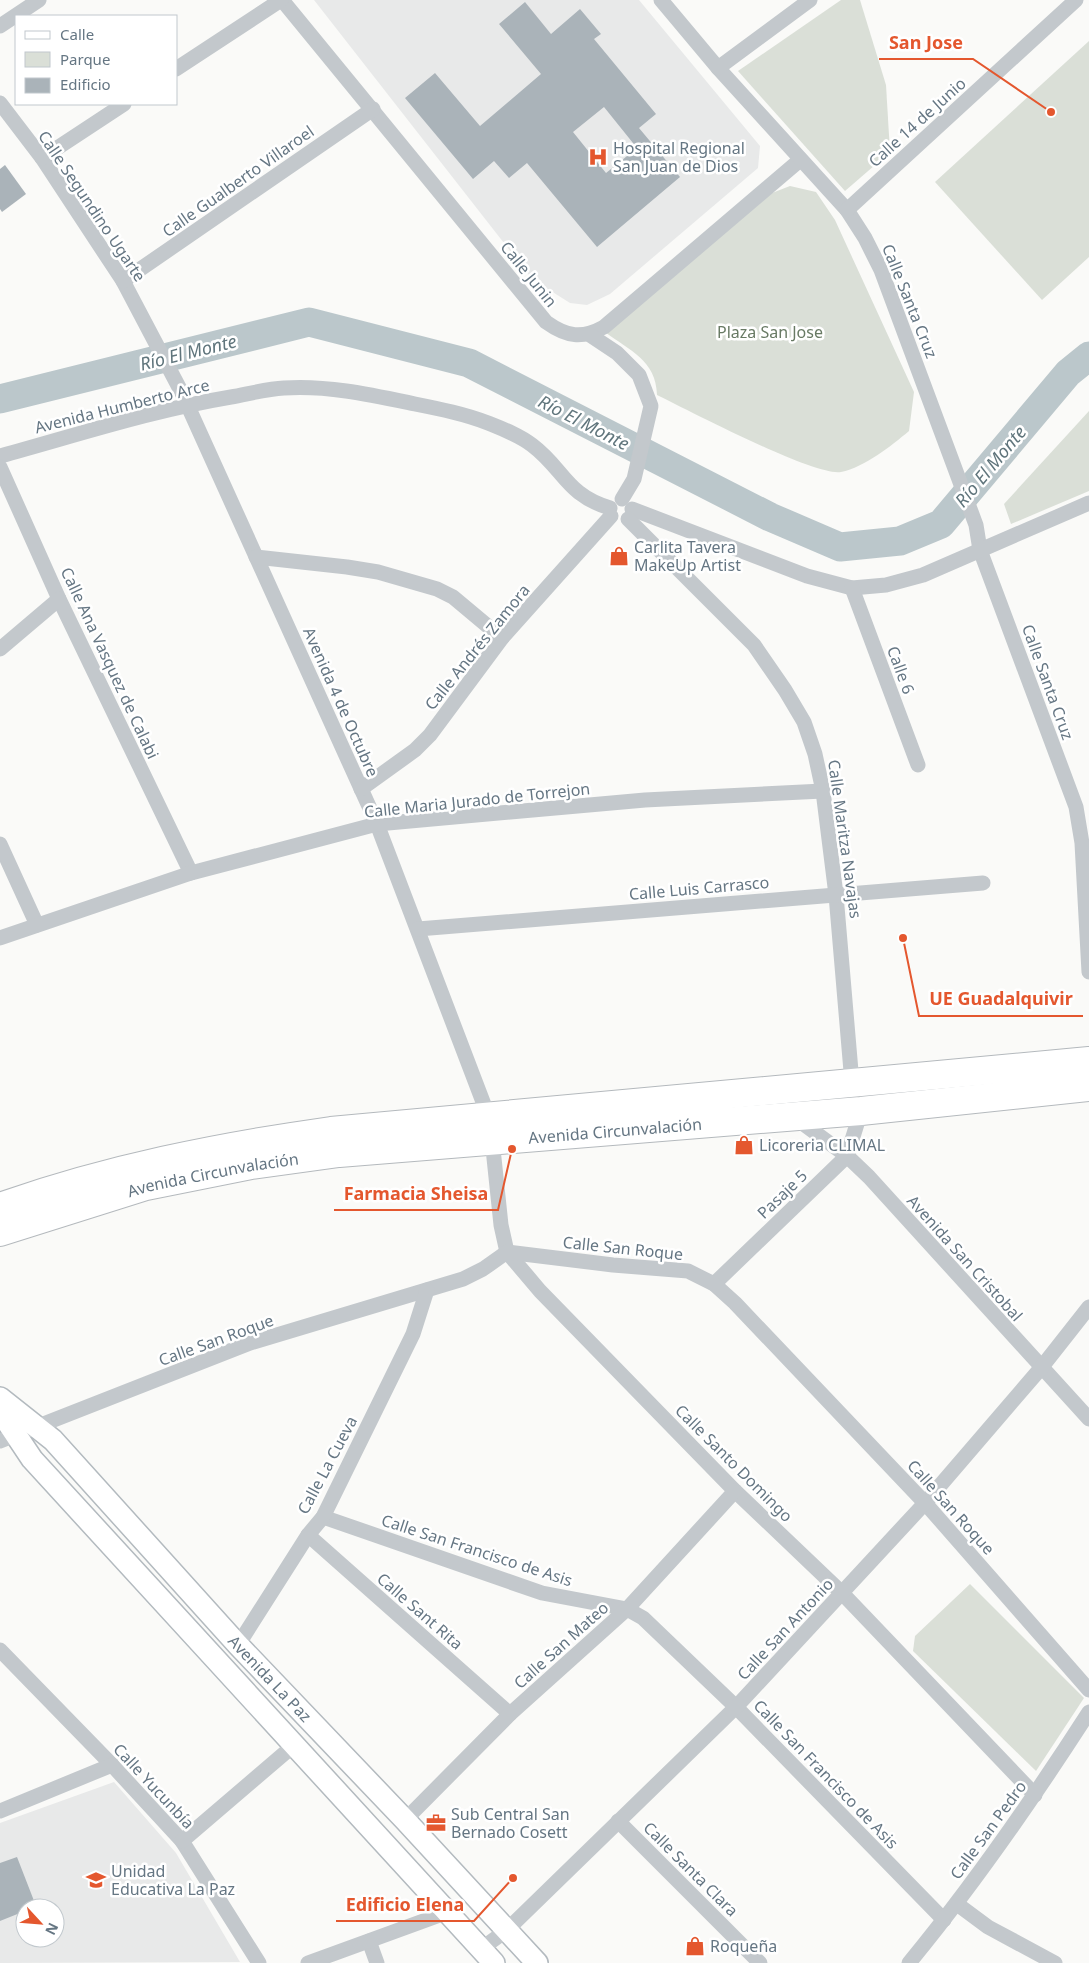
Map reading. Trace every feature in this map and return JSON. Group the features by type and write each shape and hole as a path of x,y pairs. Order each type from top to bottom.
{"highway":[{"name":"Avenida Circunvalación","path":"0,1232 146,1186 251,1165 339,1154 490,1127 852,1083 1089,1061"},
{"name":"Avenida Circunvalación","path":"0,1207 141,1164 250,1142 331,1131 792,1116 861,1111 1089,1087"}],"street":[{"path":"16,15 39,0"},
{"path":"178,68 281,0"},
{"name":"Calle Junin","path":"281,0 546,322 557,330 571,335 590,335"},
{"path":"661,0 718,68 800,160 604,327 590,335 617,353 639,375 651,406 627,509 807,576 852,588 886,585 924,575 1089,503"},
{"path":"718,68 810,0"},
{"name":"Calle 14 de Junio","path":"847,210 893,166 922,144 1076,0"},
{"path":"0,26 15,16"},
{"name":"Calle Segundino Ugarte","path":"0,103 42,158 123,281 184,398"},
{"path":"42,158 122,105"},
{"name":"Calle Gualberto Villaroel","path":"123,281 372,109"},
{"name":"Calle Santa Cruz","path":"800,160 847,210 865,238 881,270 976,525 980,550 1076,808 1082,843 1089,972"},
{"name":"Avenida Humberto Arce","path":"0,456 184,398 283,388 325,389 364,393 477,418 512,432 532,445 550,461 561,476 583,498 610,512 621,522 627,509"},
{"name":"Avenida 4 de Octubre","path":"184,398 378,824 490,1127"},
{"name":"Calle Ana Vasquez de Calabi","path":"0,467 59,599 191,874"},
{"name":"Calle Andrés Zamora","path":"362,789 415,750 430,735 502,638 610,512 615,500 627,509"},
{"name":"Calle Maritza Navajas","path":"627,509 754,644 804,722 815,754 823,791 836,894 852,1083"},
{"path":"256,556 362,569 437,590 453,597 502,638"},
{"name":"Calle 6","path":"852,588 918,765"},
{"path":"0,649 59,599"},
{"name":"Calle Maria Jurado de Torrejon","path":"0,938 191,874 378,824 645,800 823,791"},
{"path":"0,844 37,925"},
{"name":"Calle Luis Carrasco","path":"418,929 983,883"},
{"path":"792,1116 847,1156 861,1111"},
{"name":"Calle Santo Domingo","path":"490,1127 501,1224 507,1252 540,1291 735,1492 842,1593 1035,1795"},
{"name":"Pasaje 5","path":"714,1284 847,1156"},
{"name":"Avenida San Cristobal","path":"847,1156 869,1177 1089,1419"},
{"name":"Calle San Roque","path":"8,1438 38,1428 250,1343 463,1279 483,1270 507,1252 613,1265 688,1271 714,1284 735,1303 925,1502 1089,1690"},
{"name":"Calle La Cueva","path":"238,1645 308,1536 323,1517 413,1334 427,1290"},
{"name":"Calle San Antonio","path":"488,1956 507,1930 736,1707 842,1593 925,1502 1041,1368 1089,1307"},
{"name":"Avenida La Paz","path":"0,1398 53,1440 238,1645 406,1820 537,1963"},
{"name":"Avenida La Paz","path":"0,1412 8,1438 32,1459 293,1746 488,1956"},
{"name":"Calle San Mateo","path":"406,1820 510,1714 627,1610 735,1492"},
{"name":"Calle San Francisco de Asis","path":"323,1517 542,1593 627,1610 643,1618 736,1707 944,1920"},
{"name":"Calle Sant Rita","path":"308,1536 510,1714"},
{"name":"Calle Yucunbía","path":"0,1650 112,1765 182,1841 259,1963"},
{"name":"Calle San Pedro","path":"909,1963 957,1904 1035,1795 1089,1712"},
{"path":"182,1841 293,1746"},
{"path":"0,1812 112,1765"},
{"name":"Calle Santa Clara","path":"618,1822 760,1963"},
{"path":"957,1904 988,1927 1055,1963"},
{"path":"308,1963 448,1912"},
{"path":"369,1941 377,1963"}],"shaded area":[{"name":"Hospital Regional San Juan de Dios","path":"314,0 639,0 760,146 758,168 610,294 587,305 570,303 532,279"},
{"name":"Unidad Educativa La Paz","path":"114,1782 176,1853 240,1962 0,1963 0,1823"}],"green space":[{"path":"841,0 860,0 886,85 890,152 845,191 738,71"},
{"path":"1089,41 1089,257 1042,300 935,182"},
{"name":"Plaza San Jose","path":"790,186 816,192 835,220 914,392 909,431 868,461 841,472 827,471 780,454 657,395 656,383 647,365 632,351 605,332 772,193"},
{"path":"1089,411 1089,491 1011,524 1004,504"},
{"path":"970,1584 1084,1698 1036,1771 913,1651 915,1636"}],"building":[{"path":"525,2 551,34 580,9 601,34 594,39 656,114 639,128 680,177 597,247 527,163 509,178 494,161 473,179 405,98 435,73 480,126 541,74 499,24","holes":["604,107 637,148 606,173 573,132"]},
{"path":"5,165 26,194 2,212 0,209 0,169"},
{"path":"17,1857 33,1898 15,1898 15,1915 0,1921 0,1863"}],"waterway":[{"name":"Río El Monte","path":"0,399 309,322 469,363 770,517 840,547 900,541 941,524 1068,373 1089,356"}],"place":[{"name":"San Jose","path":"1051,112"},
{"name":"Hospital Regional San Juan de Dios","path":"598,157"},
{"name":"Carlita Tavera MakeUp Artist","path":"619,556"},
{"name":"UE Guadalquivir","path":"903,938"},
{"name":"Licoreria CLIMAL","path":"744,1145"},
{"name":"Farmacia Sheisa","path":"512,1149"},
{"name":"Sub Central San Bernado Cosett","path":"436,1823"},
{"name":"Edificio Elena","path":"513,1878"},
{"name":"Unidad Educativa La Paz","path":"96,1880"},
{"name":"Roqueña","path":"695,1946"}]}
